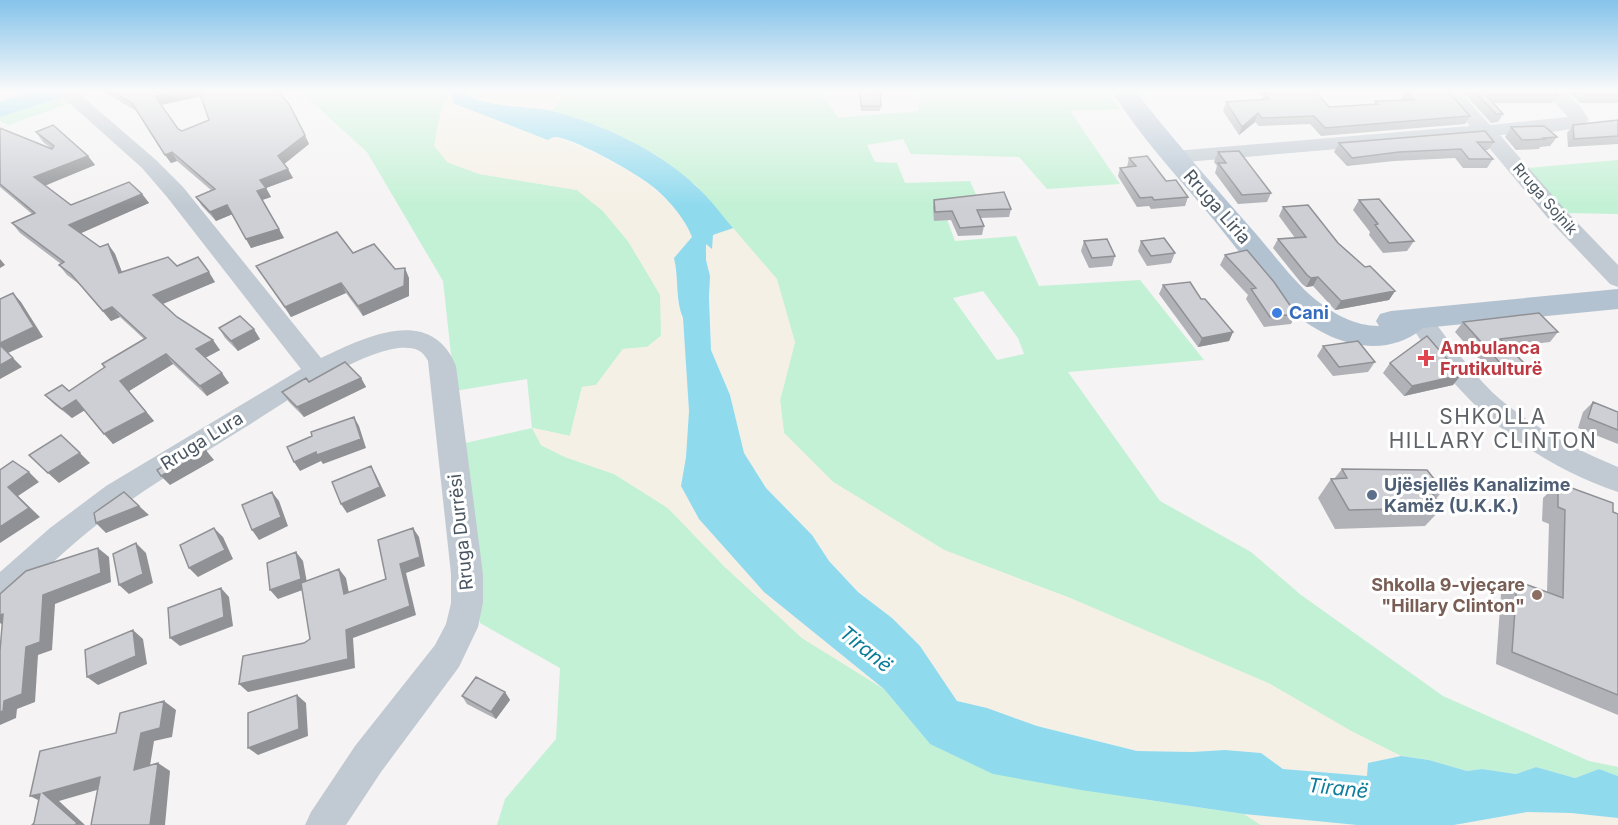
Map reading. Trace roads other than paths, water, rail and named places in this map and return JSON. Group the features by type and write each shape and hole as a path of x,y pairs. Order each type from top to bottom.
{"main road":[{"name":"Rruga Liria","path":"1153,130 1293,295 1318,318 1344,330 1383,336 1400,333 1416,319"},
{"path":"1416,319 1618,299"}],"street":[{"path":"109,130 149,165 182,200 318,371"},
{"name":"Rruga Sojnik","path":"1485,130 1560,218 1618,279"},
{"path":"1174,157 1492,130"},
{"path":"1416,319 1463,376 1484,399 1501,413 1582,465 1618,480"},
{"name":"Rruga Lura","path":"0,593 58,539 100,506 199,442 318,371 381,343 418,339 428,344"},
{"name":"Rruga Durrësi","path":"324,825 368,759 447,656 462,627 468,603 467,574 443,366 437,351 428,344"}],"water":[{"name":"Tiranë","path":"521,130 606,130 629,140 682,174 697,187 733,228 713,235 712,249 706,244 706,260 710,276 711,350 730,395 744,453 766,488 812,535 829,561 858,592 892,618 920,646 957,701 987,708 1037,726 1137,751 1225,750 1261,753 1283,769 1367,776 1368,763 1401,756 1429,760 1467,771 1482,769 1516,774 1536,767 1575,778 1599,769 1618,776 1618,818 1571,813 1527,812 1454,825 1357,825 1244,814 1081,790 993,774 930,744 884,689 764,592 699,519 681,486 686,457 689,411 683,318 679,304 674,258 692,237 669,202 633,173 606,157 565,139 555,137 548,140"}],"place":[{"name":"Cani","path":"1277,313"},
{"name":"Ambulanca Frutikulturë","path":"1426,358"},
{"name":"Ujësjellës Kanalizime Kamëz (U.K.K.)","path":"1372,495"},
{"name":"Shkolla 9-vjeçare \"Hillary Clinton\"","path":"1537,595"}],"district":[{"name":"SHKOLLA HILLARY CLINTON","path":"1493,429"}]}
